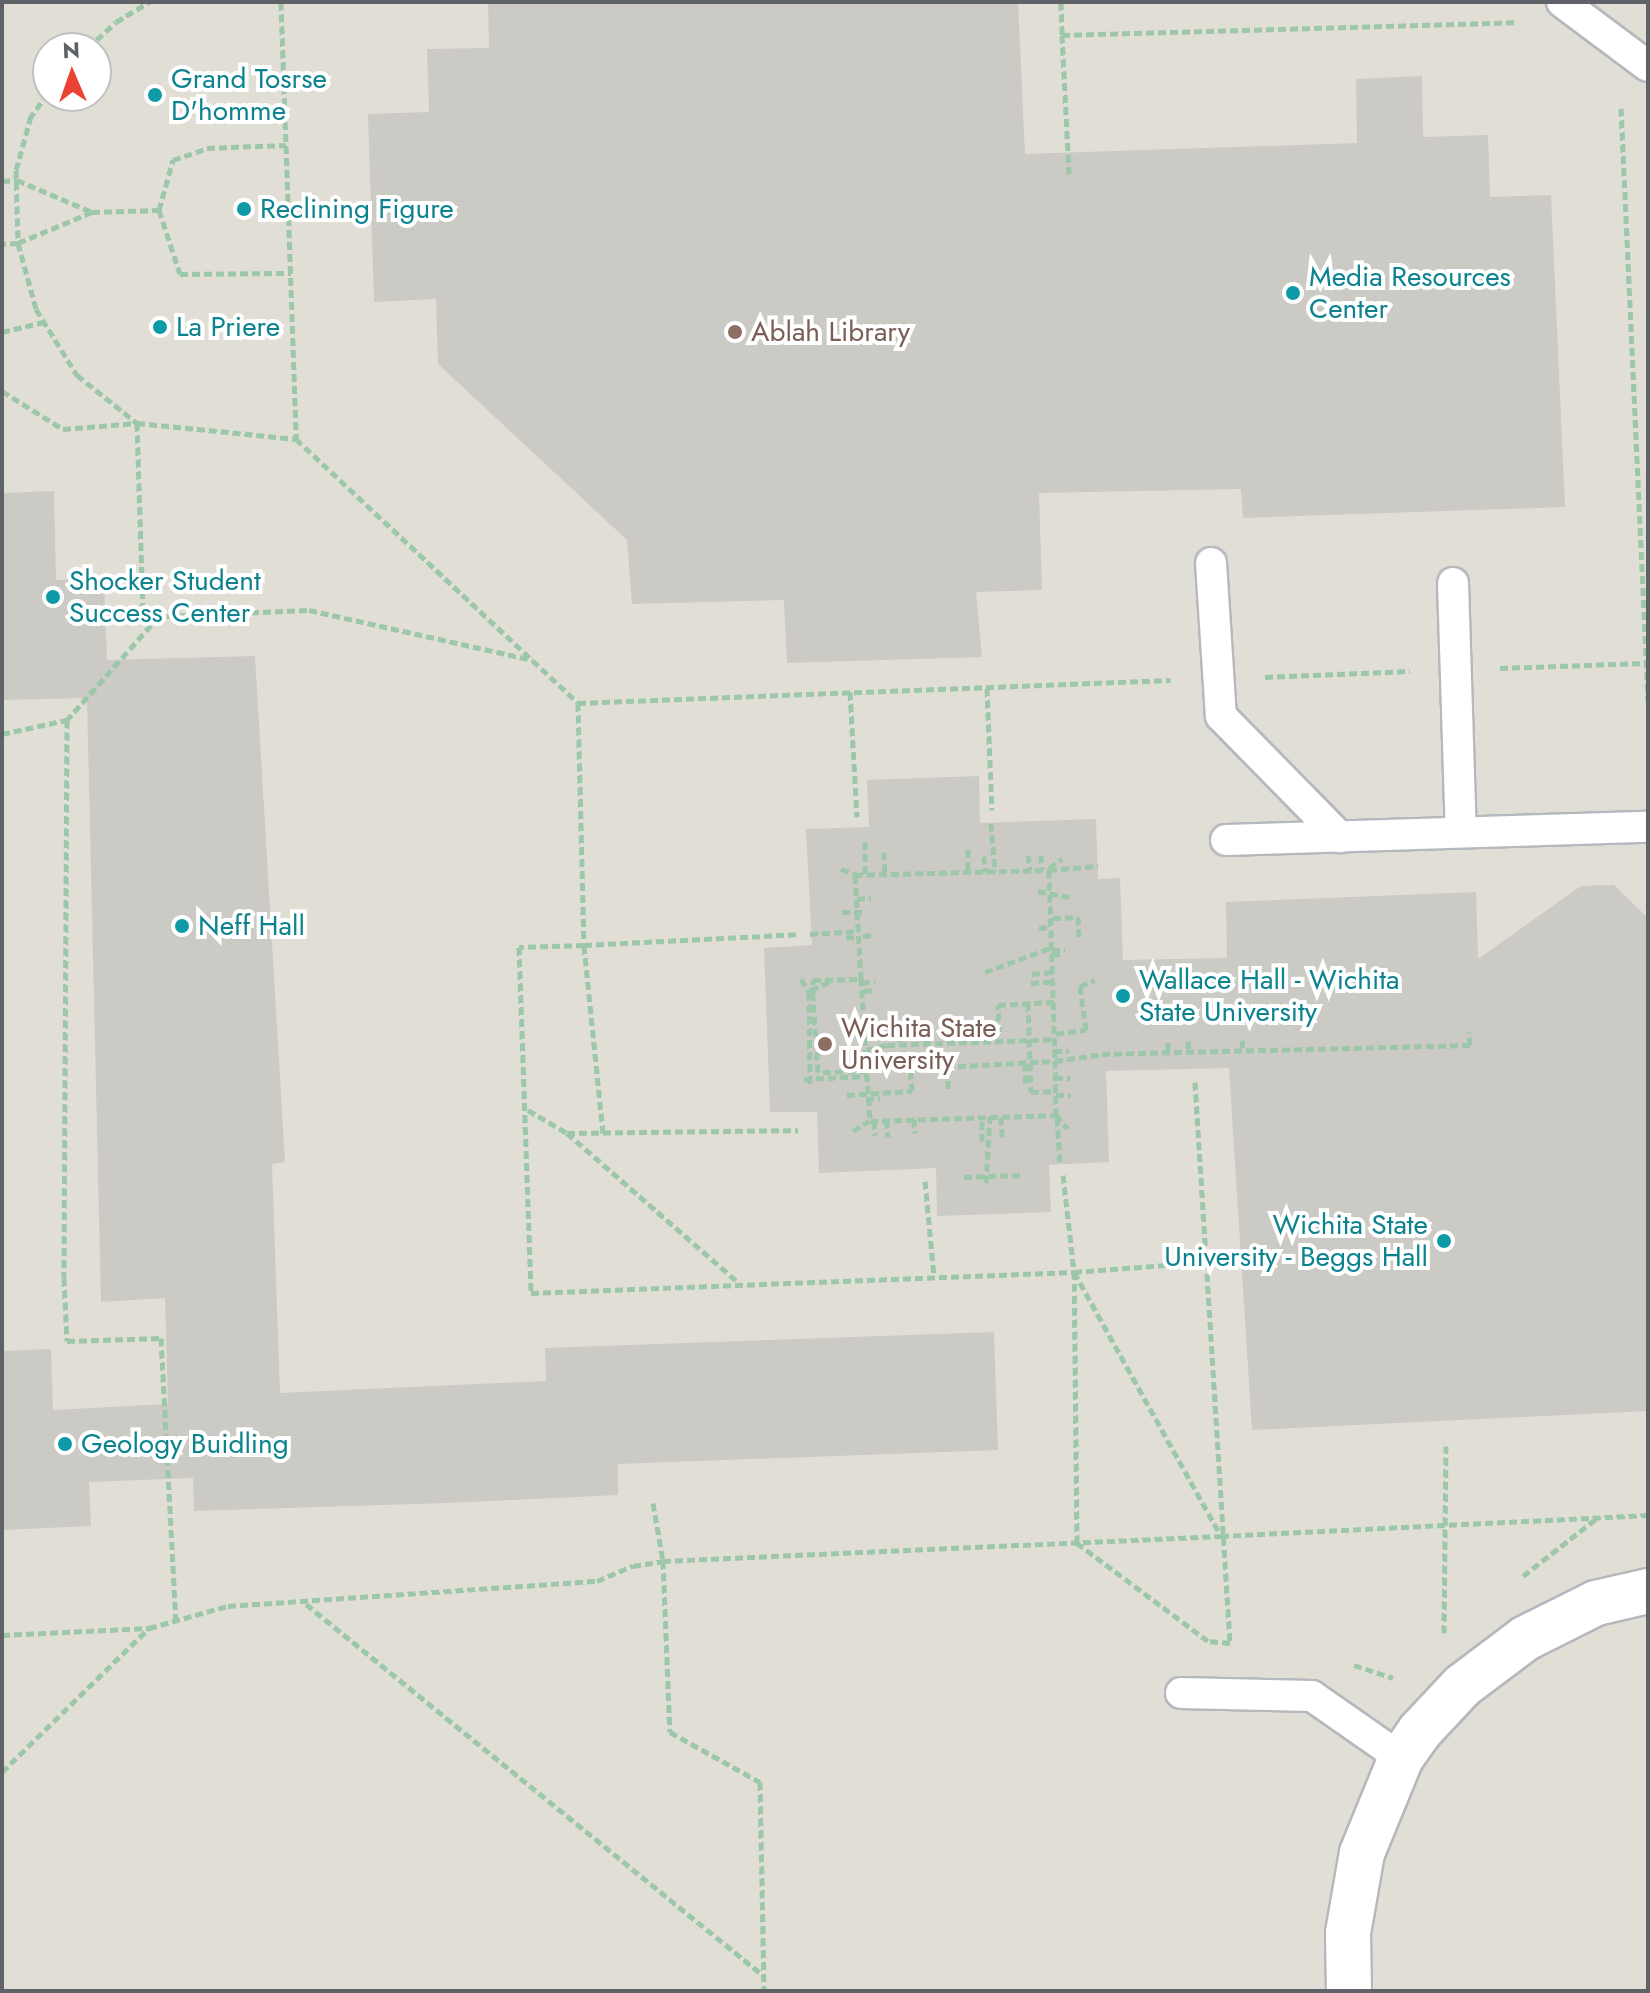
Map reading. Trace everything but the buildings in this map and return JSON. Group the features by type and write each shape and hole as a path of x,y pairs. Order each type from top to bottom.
{"street":[{"path":"1349,1991 1353,1893 1374,1818 1401,1758 1462,1686 1526,1638 1596,1603 1648,1591"}],"lane":[{"path":"1562,2 1648,66"},
{"path":"1211,563 1221,716 1340,837"},
{"path":"1453,583 1461,832"},
{"path":"1226,840 1648,827"},
{"path":"1181,1693 1312,1696 1401,1758"}],"path":[{"path":"105,32 149,2"},
{"path":"281,2 296,439"},
{"path":"1061,2 1069,174"},
{"path":"1062,35 1515,19 1527,29"},
{"path":"1612,100 1624,110 1643,663 1648,701"},
{"path":"34,112 17,180 18,243 44,322 77,375 137,423 143,617 309,610 533,660"},
{"path":"286,145 207,148 173,160 159,210 180,274 291,273"},
{"path":"2,181 17,180 92,212"},
{"path":"2,244 18,243 92,212 159,210"},
{"path":"2,332 44,322"},
{"path":"2,391 63,429 137,423 296,439 578,703 584,945 603,1133"},
{"path":"2,734 67,720 159,616"},
{"path":"578,703 1643,663"},
{"path":"987,688 992,810"},
{"path":"850,692 857,817"},
{"path":"67,720 67,1341 161,1338 176,1620"},
{"path":"991,823 997,872"},
{"path":"860,911 858,899 865,842"},
{"path":"968,849 969,873"},
{"path":"883,876 884,852"},
{"path":"984,856 985,872"},
{"path":"1029,856 1030,870"},
{"path":"1040,856 1045,869 1052,923"},
{"path":"968,858 969,873"},
{"path":"1045,869 1062,859"},
{"path":"865,860 861,876 860,911 868,1121 872,1121"},
{"path":"881,862 883,876"},
{"path":"969,873 1098,866"},
{"path":"842,869 861,876 1051,869 1060,1164"},
{"path":"1038,891 1070,896"},
{"path":"843,912 860,911"},
{"path":"1052,923 1078,917 1082,928 1079,937"},
{"path":"1038,928 1064,919"},
{"path":"800,934 519,947 531,1293 1074,1272 1206,1262"},
{"path":"810,934 873,935"},
{"path":"846,937 861,935"},
{"path":"861,935 861,979 817,976 806,1008 812,1079 866,1076"},
{"path":"985,972 1040,947 1065,952"},
{"path":"853,1131 872,1121 1059,1114 1054,1051 1053,950"},
{"path":"1053,950 1057,1093 1059,1115 1068,1129"},
{"path":"1032,974 1052,972"},
{"path":"809,995 839,977 875,981"},
{"path":"801,979 809,995 815,1025 809,1049"},
{"path":"838,979 862,979"},
{"path":"862,979 866,1076"},
{"path":"866,1076 867,1046 1018,1041 1086,1030 1080,986 1095,980"},
{"path":"1031,983 1053,982"},
{"path":"864,991 875,990"},
{"path":"992,1042 998,1005 1055,1002"},
{"path":"1028,1003 1031,1092 1057,1093"},
{"path":"806,1023 823,1028"},
{"path":"1018,1030 1018,1041"},
{"path":"967,1032 967,1043"},
{"path":"1055,1035 1068,1032"},
{"path":"879,1098 847,1095 912,1091 910,1069 1189,1051 1470,1045 1469,1032"},
{"path":"951,1043 952,1033"},
{"path":"1035,1038 1077,1033"},
{"path":"899,1034 900,1044"},
{"path":"926,1034 927,1044"},
{"path":"1242,1040 1243,1051"},
{"path":"1188,1041 1189,1051"},
{"path":"1168,1042 1168,1052"},
{"path":"866,1044 876,1043"},
{"path":"1054,1051 1069,1051"},
{"path":"1025,1063 1026,1086"},
{"path":"948,1068 948,1089"},
{"path":"844,1076 866,1076"},
{"path":"1055,1078 1070,1078"},
{"path":"1195,1082 1230,1643"},
{"path":"1045,1091 1071,1095"},
{"path":"527,1110 567,1133 741,1285"},
{"path":"887,1120 1059,1115"},
{"path":"987,1179 990,1116"},
{"path":"982,1117 982,1141"},
{"path":"1001,1117 1002,1139"},
{"path":"914,1119 915,1133"},
{"path":"887,1120 887,1137"},
{"path":"872,1121 875,1135"},
{"path":"567,1133 798,1130"},
{"path":"964,1177 987,1179 1013,1175"},
{"path":"1063,1175 1074,1272 1077,1543"},
{"path":"925,1181 934,1277"},
{"path":"1074,1272 1221,1536"},
{"path":"1446,1446 1444,1638 1456,1628"},
{"path":"653,1503 663,1561 670,1732 760,1782 764,1991"},
{"path":"2,1635 149,1628 228,1606 597,1581 633,1566 663,1561 1648,1515"},
{"path":"1515,1582 1598,1517"},
{"path":"1077,1543 1208,1641 1245,1646"},
{"path":"305,1603 764,1976"},
{"path":"2,1772 149,1628"},
{"path":"1346,1663 1392,1679 1403,1670"}],"shaded area":[{"name":"Wichita State University","path":"2,2 1648,2 1648,1991 2,1991"}],"place":[{"name":"Grand Tosrse D'homme","path":"155,95"},
{"name":"Reclining Figure","path":"244,209"},
{"name":"Media Resources Center","path":"1293,293"},
{"name":"La Priere","path":"160,327"},
{"name":"Ablah Library","path":"735,332"},
{"name":"Shocker Student Success Center","path":"53,597"},
{"name":"Neff Hall","path":"182,926"},
{"name":"Wallace Hall - Wichita State University","path":"1123,996"},
{"name":"Wichita State University","path":"825,1044"},
{"name":"Wichita State University - Beggs Hall","path":"1444,1241"},
{"name":"Geology Buidling","path":"65,1444"}]}
